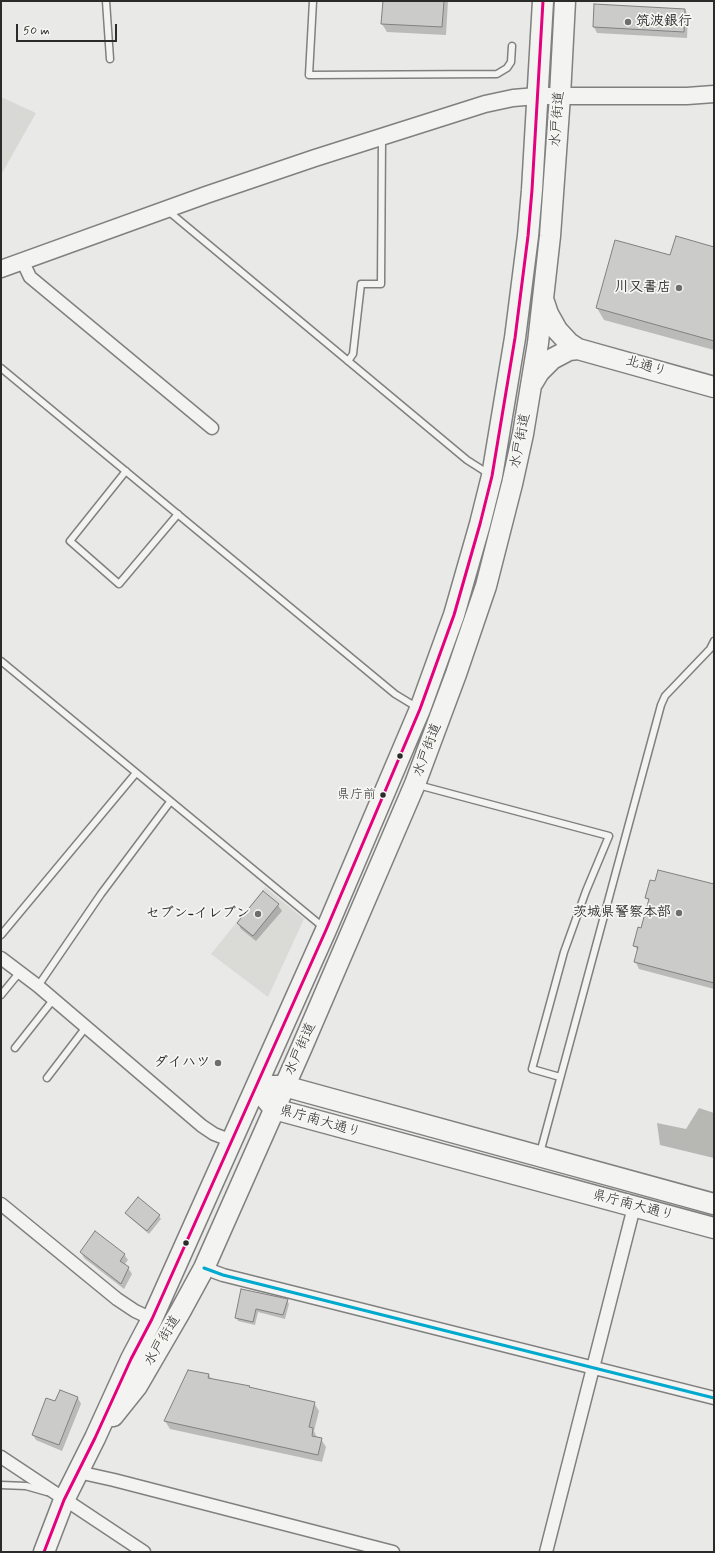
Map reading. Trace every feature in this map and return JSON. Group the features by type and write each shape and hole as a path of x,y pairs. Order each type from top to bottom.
{"main road":[{"name":"水戸街道","path":"44,1552 60,1497 78,1472 130,1360 152,1319 326,930 420,709 454,615 492,476 515,338 527,243 543,1"},
{"name":"水戸街道","path":"95,1438 136,1386 204,1268 415,784 486,586 523,434 538,342 550,236 566,1"},
{"path":"543,298 548,314 557,330 578,349"},
{"path":"531,385 539,372 552,359 569,350 578,349"},
{"name":"北通り","path":"578,349 714,386"},
{"path":"409,734 430,744"},
{"name":"県庁南大通り","path":"256,1086 284,1086 714,1204"},
{"name":"県庁南大通り","path":"256,1086 274,1109 714,1228"}],"street":[{"path":"1,269 22,260 314,158 484,104 513,98 537,96 687,96 714,94"},
{"path":"22,260 30,278 212,428"},
{"path":"1,958 38,986 202,1126 214,1134 232,1141"},
{"path":"1,1204 117,1299 135,1311 152,1319"},
{"path":"546,1552 634,1207"},
{"path":"204,1268 231,1277 714,1398"},
{"path":"1,1457 144,1552"},
{"path":"78,1472 393,1552"}],"lane":[{"path":"106,1 110,60"},
{"path":"313,1 309,75 497,74 507,68 511,62 512,46"},
{"path":"348,361 353,354 361,284 382,284 382,137"},
{"path":"166,209 467,460 492,476"},
{"path":"1,368 395,694 420,709"},
{"path":"126,472 70,542 119,584 178,514"},
{"path":"539,1156 665,696 710,649 714,641"},
{"path":"1,661 326,930"},
{"path":"1,935 136,773"},
{"path":"415,784 609,836 586,891 564,952 532,1069 560,1077"},
{"path":"38,986 101,894 170,802"},
{"path":"1,995 19,973"},
{"path":"15,1048 53,1000"},
{"path":"47,1078 86,1028"},
{"path":"1,1485 26,1486 60,1497"}],"shaded area":[{"path":"1,97 36,113 1,175"},
{"path":"265,887 304,919 268,997 211,954"},
{"path":"699,1108 714,1113 714,1158 660,1145 657,1123 686,1129"}],"building":[{"path":"383,1 444,1 442,27 381,24"},
{"path":"594,4 685,9 684,32 593,27"},
{"path":"676,236 714,247 714,341 596,308 615,240 670,255"},
{"name":"茨城県警察本部","path":"658,870 714,884 714,983 634,962 638,947 633,946 638,927 641,928 649,899 645,898 650,880 655,881"},
{"name":"セブン-イレブン","path":"263,891 279,904 253,936 237,923"},
{"path":"138,1197 160,1215 147,1231 125,1213"},
{"path":"95,1231 125,1254 120,1261 129,1267 121,1284 80,1252"},
{"path":"241,1289 288,1299 283,1315 256,1309 253,1322 235,1318"},
{"path":"188,1370 209,1374 208,1378 250,1386 249,1387 315,1402 309,1427 313,1428 312,1436 322,1438 318,1455 164,1421"},
{"path":"60,1390 78,1397 59,1445 32,1435 46,1398 55,1401"}],"transit line":[{"path":"44,1552 64,1500 95,1438 131,1359 152,1319 326,930 420,709 454,615 492,476 515,338 528,236 532,190 543,1"},
{"path":"204,1268 223,1275 714,1398"}],"place":[{"name":"筑波銀行","path":"628,22"},
{"name":"川又書店","path":"679,288"},
{"name":"県庁前","path":"383,795"},
{"name":"茨城県警察本部","path":"679,913"},
{"name":"セブン-イレブン","path":"258,914"},
{"name":"ダイハツ","path":"218,1063"}]}
